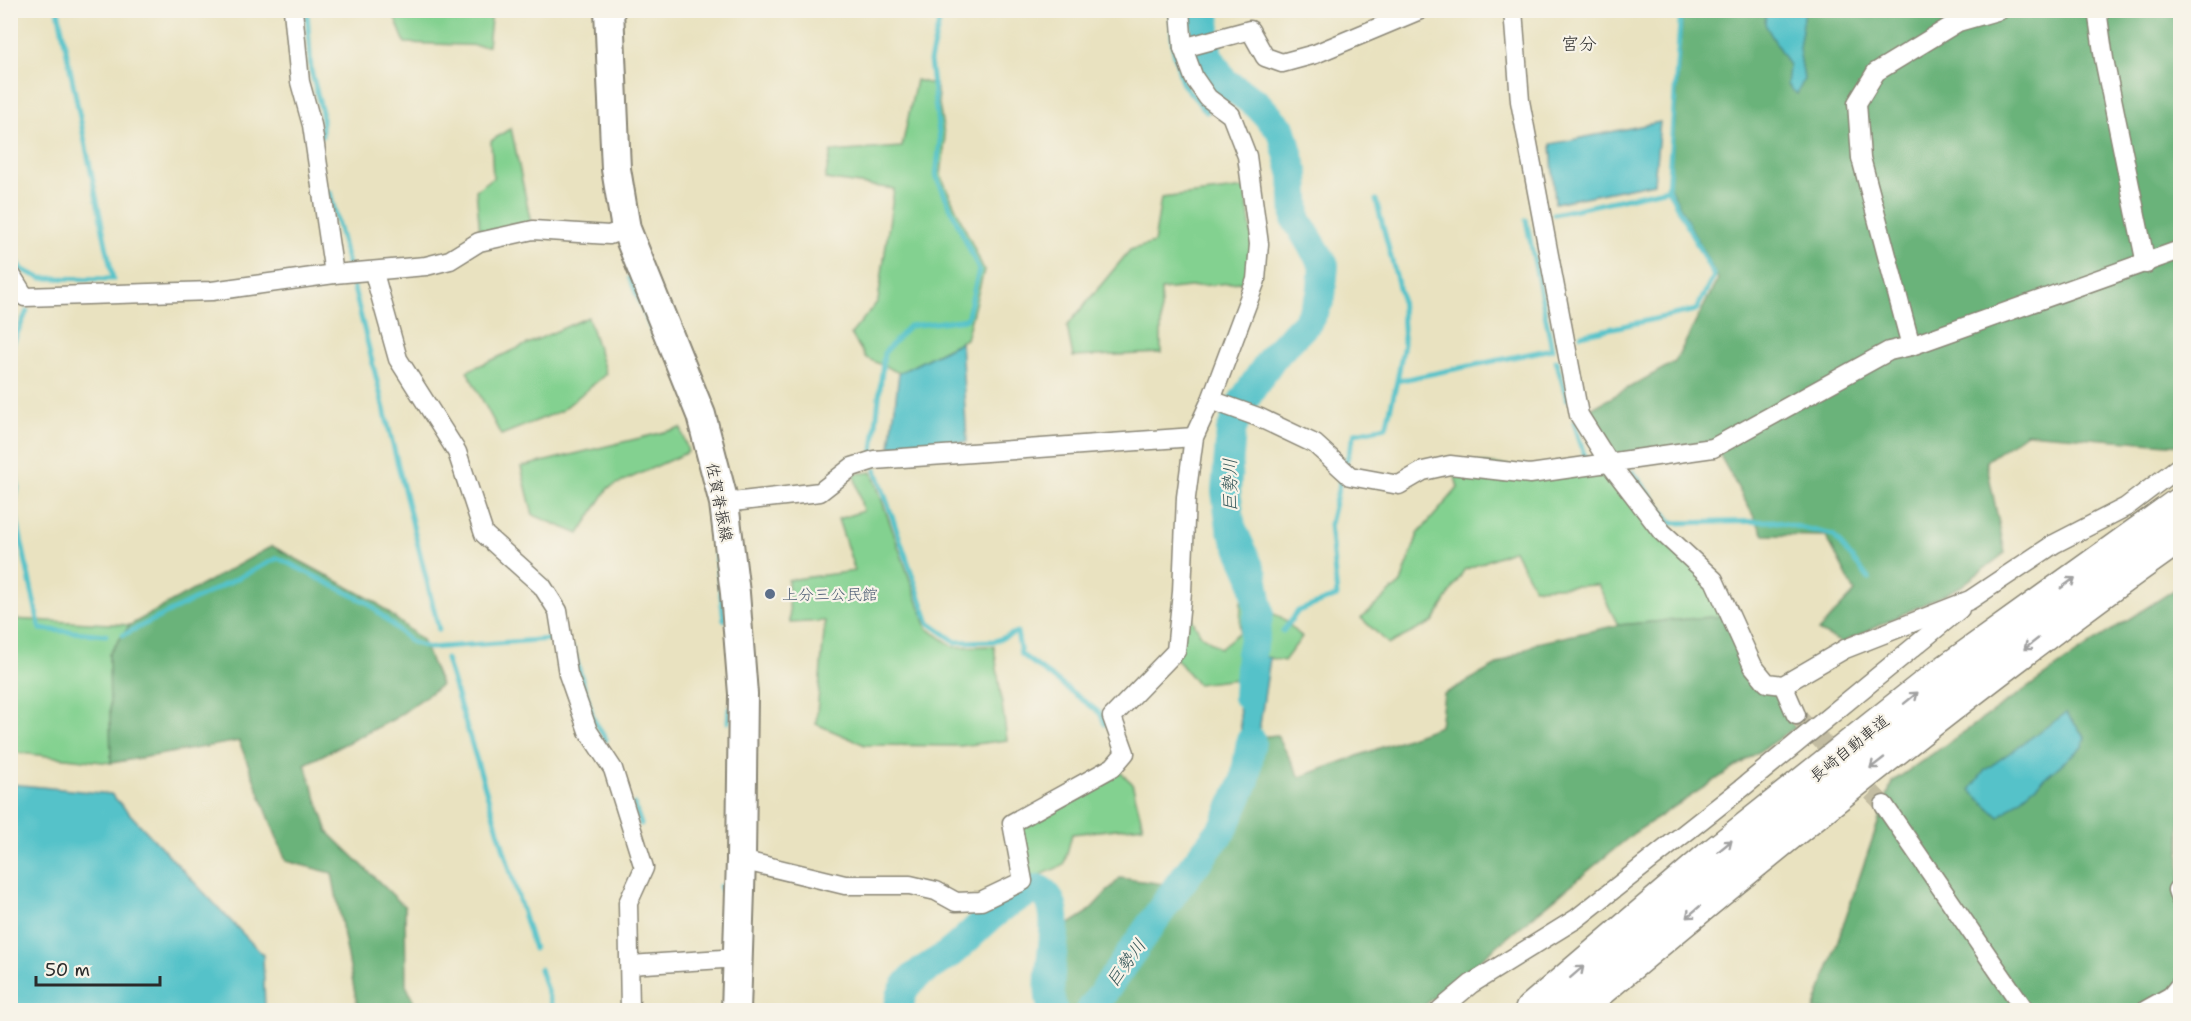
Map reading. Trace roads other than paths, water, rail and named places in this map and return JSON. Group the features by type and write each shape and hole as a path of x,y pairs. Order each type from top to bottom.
{"highway":[{"name":"長崎自動車道","path":"1532,1011 1710,858 1925,687 2181,504"},
{"name":"長崎自動車道","path":"1575,1011 1814,812 2082,605 2181,535"}],"main road":[{"name":"佐賀脊振線","path":"609,10 616,169 626,229 700,415 724,503 735,593 743,694 736,1011"}],"street":[{"path":"294,10 300,82 312,125 337,274"},
{"path":"741,860 845,885 910,885 936,891 956,902 981,901 1023,881 1012,824 1113,767 1125,753 1113,717 1176,651 1182,592 1186,497 1194,437 1216,402 1256,280 1259,244 1247,156 1232,115 1208,98 1194,78 1183,48 1180,10"},
{"path":"1183,48 1250,30 1265,57 1282,63 1315,54 1420,10"},
{"path":"1513,10 1520,100 1579,415 1610,464 1662,532 1714,580 1753,666 1767,683 1783,685 1845,649 1970,600"},
{"path":"1911,346 1861,158 1857,103 1876,72 1958,22 2000,10"},
{"path":"2097,10 2104,59 2146,264"},
{"path":"10,273 25,297 212,291 337,274 368,273 450,260 478,242 532,230 609,235 626,229"},
{"path":"1216,402 1258,417 1316,444 1350,476 1399,485 1423,471 1450,465 1530,474 1713,448 1889,351 1911,346 2181,250"},
{"path":"368,273 398,359 457,452 484,534 542,586 558,611 568,674 588,731 613,769 642,856 644,868 628,903 630,1011"},
{"path":"724,503 820,492 852,467 874,460 1194,437"},
{"path":"1440,1011 1471,984 1576,920 1742,788 1970,600 2054,544 2126,507 2181,466"},
{"path":"1783,685 1796,715"},
{"path":"1884,805 2025,1011"},
{"path":"2181,886 2177,891 2181,899"},
{"path":"630,965 738,958"},
{"path":"2146,1011 2171,996 2181,985"}],"water":[{"path":"1766,11 1805,11 1799,48 1804,79 1797,94 1787,85 1789,66 1765,24"},
{"path":"1660,122 1654,183 1555,203 1551,144"},
{"path":"961,342 967,442 890,447 899,373"},
{"path":"1245,653 1270,658 1255,758 1245,780 1237,679"},
{"path":"2066,713 2085,737 2083,746 1999,817 1970,790 1985,770"},
{"path":"11,784 111,794 263,955 265,1010 11,1010"}],"waterway":[{"path":"10,251 23,270 41,278 113,279 58,10"},
{"path":"307,10 311,70 322,112 322,136"},
{"path":"873,451 884,353 909,326 967,319 979,270 936,176 940,141 930,61 942,10"},
{"path":"1171,10 1173,48 1182,83 1207,112"},
{"name":"巨勢川","path":"1205,10 1207,54 1224,82 1257,104 1282,131 1294,175 1296,219 1324,265 1321,297 1308,321 1272,358 1242,403 1231,431 1226,491 1231,527 1253,576 1259,612 1251,654 1248,696"},
{"path":"1581,335 1696,310 1714,276 1668,189 1681,10"},
{"path":"1554,214 1668,189"},
{"path":"330,192 439,630"},
{"path":"1376,200 1401,295 1404,343 1397,381"},
{"path":"1346,462 1355,433 1386,427 1397,381 1552,349 1526,220"},
{"path":"630,278 654,336"},
{"path":"10,350 27,311"},
{"path":"1556,361 1567,399"},
{"path":"1574,422 1585,458"},
{"path":"10,448 18,486 14,506 40,629 106,635"},
{"path":"876,470 929,623 956,642 995,641 1017,632 1021,654 1100,713 1105,724"},
{"path":"1633,472 1672,523 1773,521 1833,535 1869,579"},
{"path":"1283,631 1298,611 1337,596 1330,524 1341,477"},
{"path":"716,553 724,620"},
{"path":"123,635 278,558 368,603 411,642 429,648 550,639"},
{"path":"573,649 594,720 606,740"},
{"path":"446,659 534,949"},
{"path":"728,722 729,709"},
{"name":"巨勢川","path":"1091,1010 1178,886 1224,827 1245,780 1251,741"},
{"path":"634,804 641,824"},
{"path":"720,886 727,907"},
{"name":"巨勢川","path":"899,1010 903,991 916,976 949,954 1012,900 1038,889 1048,898 1053,910 1050,979 1053,1010"},
{"path":"540,969 553,1010"}],"tunnel":[{"path":"1796,715 1884,805"}],"place":[{"name":"上分三公民館","path":"770,594"}],"district":[{"name":"宮分","path":"1579,44"}]}
